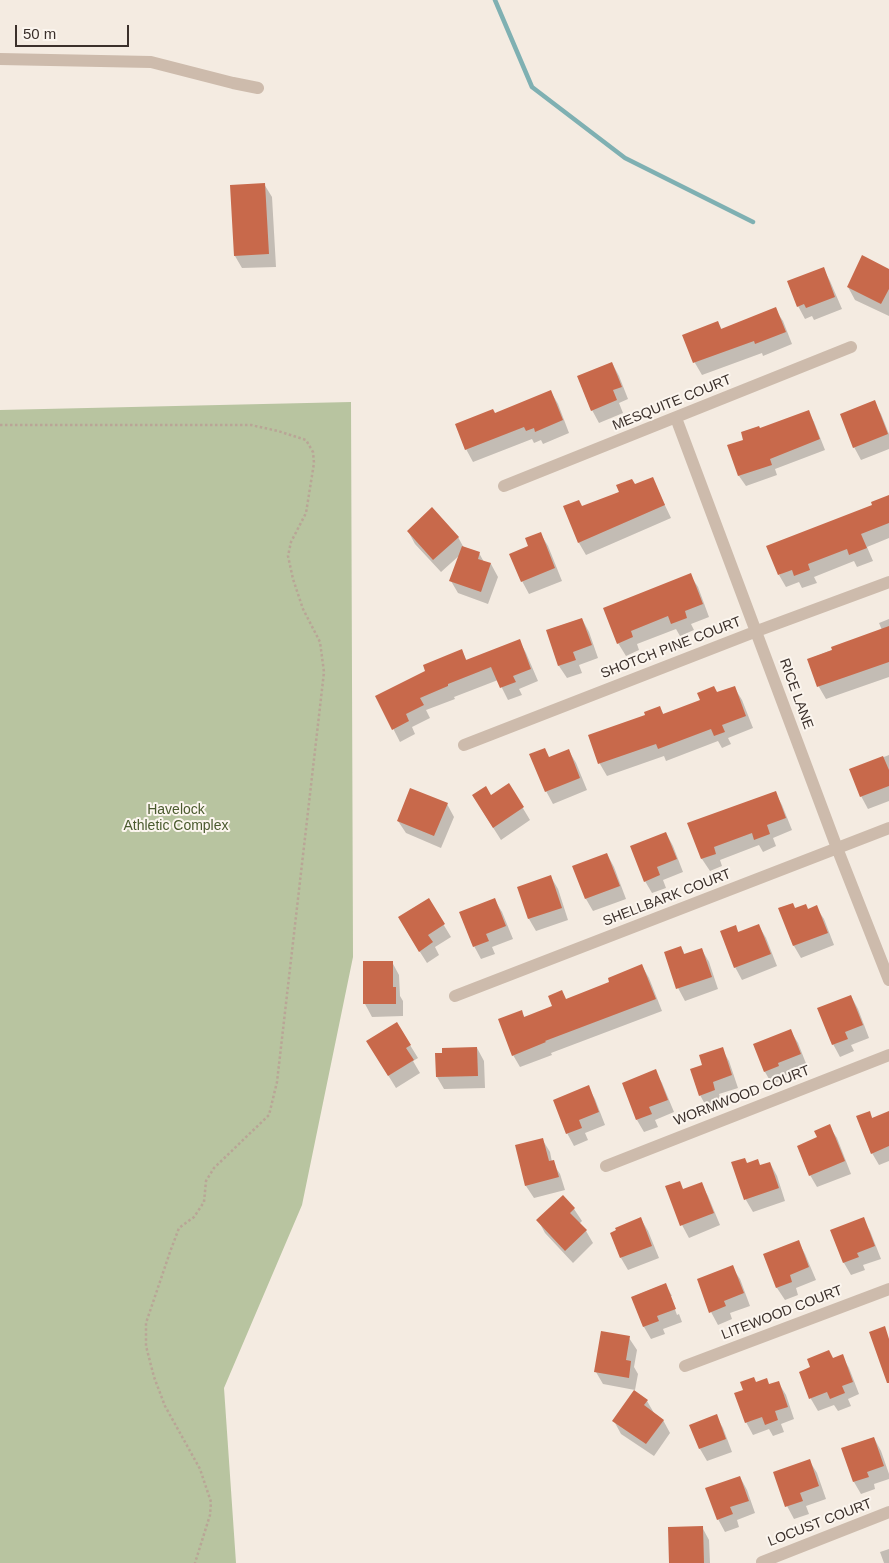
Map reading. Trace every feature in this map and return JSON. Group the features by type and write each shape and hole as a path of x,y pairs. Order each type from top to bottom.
{"street":[{"path":"0,59 151,62 258,88"},
{"name":"MESQUITE COURT","path":"504,486 851,347"},
{"name":"RICE LANE","path":"676,418 837,848 889,980"},
{"name":"SHOTCH PINE COURT","path":"464,745 757,631 889,582"},
{"name":"SHELLBARK COURT","path":"456,996 889,828"},
{"name":"WORMWOOD COURT","path":"606,1166 889,1055"},
{"name":"LITEWOOD COURT","path":"685,1366 889,1289"},
{"name":"LOCUST COURT","path":"762,1562 889,1512"}],"path":[{"path":"0,425 251,425 278,430 306,440 313,452 314,463 306,513 291,542 288,556 293,579 303,608 320,642 324,672 277,1082 269,1115 214,1168 206,1181 204,1202 194,1217 179,1228 146,1323 146,1346 154,1377 165,1406 200,1469 211,1502 210,1515 195,1563"}],"green space":[{"name":"Havelock Athletic Complex","path":"351,402 353,957 302,1205 224,1388 236,1563 0,1563 0,410"}],"building":[{"path":"265,183 269,254 234,256 230,185"},
{"path":"862,255 889,269 889,289 881,304 847,287"},
{"path":"824,267 835,297 806,308 804,304 797,307 787,281"},
{"path":"776,307 786,332 755,344 754,341 693,363 682,335 718,321 721,329"},
{"path":"612,362 622,387 613,390 617,400 591,411 577,376"},
{"path":"551,390 563,420 535,432 534,428 526,431 524,427 465,450 455,424 493,409 495,413"},
{"path":"875,400 888,434 853,448 840,414"},
{"path":"809,410 820,439 770,459 772,465 738,476 727,445 743,440 741,432 759,426 760,428"},
{"path":"653,477 665,505 578,543 563,506 579,500 582,506 619,492 616,485 632,479 635,484"},
{"path":"889,495 889,523 861,534 867,548 849,555 847,549 808,564 810,570 794,576 792,570 778,575 766,546 872,505 871,502"},
{"path":"432,507 459,537 433,560 407,531"},
{"path":"541,532 555,568 521,582 509,554 528,546 525,538"},
{"path":"462,546 480,552 478,559 491,563 481,592 449,581"},
{"path":"691,573 703,604 685,611 687,618 671,624 668,616 631,631 633,637 617,644 603,608"},
{"path":"582,618 592,645 573,652 576,660 558,666 546,630"},
{"path":"889,626 889,662 817,687 807,659 832,650 831,647"},
{"path":"520,639 531,669 513,676 516,682 500,688 491,667 448,684 448,686 420,698 424,705 406,714 409,721 392,730 375,696 425,671 423,665 462,649 466,660"},
{"path":"714,686 717,692 735,686 746,716 722,725 725,732 714,736 711,729 658,749 656,744 598,764 588,735 645,715 644,712 660,706 663,714 700,700 697,693"},
{"path":"545,748 549,757 569,749 580,778 545,792 529,754"},
{"path":"883,756 889,770 889,786 860,797 849,769"},
{"path":"509,783 524,807 493,828 472,795 486,786 491,795"},
{"path":"410,788 448,803 434,836 397,821"},
{"path":"776,791 786,818 767,825 770,834 754,840 752,833 714,847 716,854 701,859 687,823"},
{"path":"666,832 677,859 657,867 660,875 644,882 630,846"},
{"path":"607,853 620,886 585,899 572,866"},
{"path":"551,875 562,908 528,919 517,887"},
{"path":"429,898 445,924 428,935 433,942 419,952 398,917"},
{"path":"495,898 506,926 486,934 489,941 473,947 459,912"},
{"path":"793,903 795,908 806,904 808,909 817,905 828,933 793,946 778,908"},
{"path":"759,924 771,954 734,968 720,931 736,925 738,932"},
{"path":"681,946 684,954 702,948 712,977 676,989 664,952"},
{"path":"363,961 393,961 393,987 396,987 396,1004 363,1004"},
{"path":"642,964 656,999 545,1041 512,1056 498,1019 522,1010 524,1017 552,1006 548,996 562,990 566,999 609,982 608,978"},
{"path":"851,995 863,1025 845,1032 848,1039 832,1045 817,1008"},
{"path":"397,1022 411,1045 406,1048 414,1060 388,1076 366,1041"},
{"path":"791,1029 801,1054 778,1063 779,1066 764,1072 753,1044"},
{"path":"477,1047 478,1076 436,1077 435,1053 442,1053 442,1048"},
{"path":"723,1047 732,1075 713,1082 715,1090 699,1096 690,1069 702,1065 699,1055"},
{"path":"656,1069 668,1100 649,1107 652,1114 636,1120 622,1083"},
{"path":"589,1085 599,1112 579,1120 582,1128 566,1134 553,1100"},
{"path":"870,1111 872,1118 889,1111 889,1146 871,1154 856,1116"},
{"path":"830,1124 845,1161 809,1176 797,1146 817,1137 814,1131"},
{"path":"543,1138 549,1161 554,1160 559,1177 525,1186 515,1145"},
{"path":"745,1158 747,1163 758,1159 760,1165 770,1162 779,1188 744,1200 731,1162"},
{"path":"680,1181 683,1189 702,1182 714,1213 680,1226 665,1186"},
{"path":"563,1195 575,1208 570,1213 587,1230 565,1251 536,1220"},
{"path":"641,1217 652,1246 620,1258 610,1233 616,1230 615,1228"},
{"path":"864,1217 875,1246 857,1253 859,1257 843,1263 830,1230"},
{"path":"799,1240 809,1267 790,1275 792,1282 776,1288 763,1254"},
{"path":"733,1265 744,1293 724,1301 726,1306 709,1313 697,1279"},
{"path":"666,1283 676,1309 657,1316 659,1321 643,1327 631,1297"},
{"path":"885,1326 889,1339 889,1383 887,1383 869,1332"},
{"path":"601,1331 630,1336 626,1360 631,1361 629,1378 594,1372"},
{"path":"829,1350 833,1358 843,1354 853,1382 842,1386 845,1393 830,1399 827,1392 809,1399 799,1372 810,1367 807,1359"},
{"path":"754,1377 756,1382 767,1378 769,1384 779,1381 788,1407 775,1411 778,1420 765,1425 762,1417 745,1423 734,1393 743,1390 740,1382"},
{"path":"634,1390 648,1400 644,1405 664,1420 646,1444 612,1421"},
{"path":"717,1414 726,1439 699,1449 689,1425"},
{"path":"874,1437 884,1466 867,1472 869,1477 853,1482 841,1448"},
{"path":"810,1459 819,1486 800,1493 803,1501 785,1507 773,1472"},
{"path":"740,1476 749,1501 730,1507 733,1514 717,1520 705,1488"},
{"path":"703,1526 704,1563 669,1563 668,1527"}],"waterway":[{"path":"495,0 532,87 625,158 753,222"}]}
